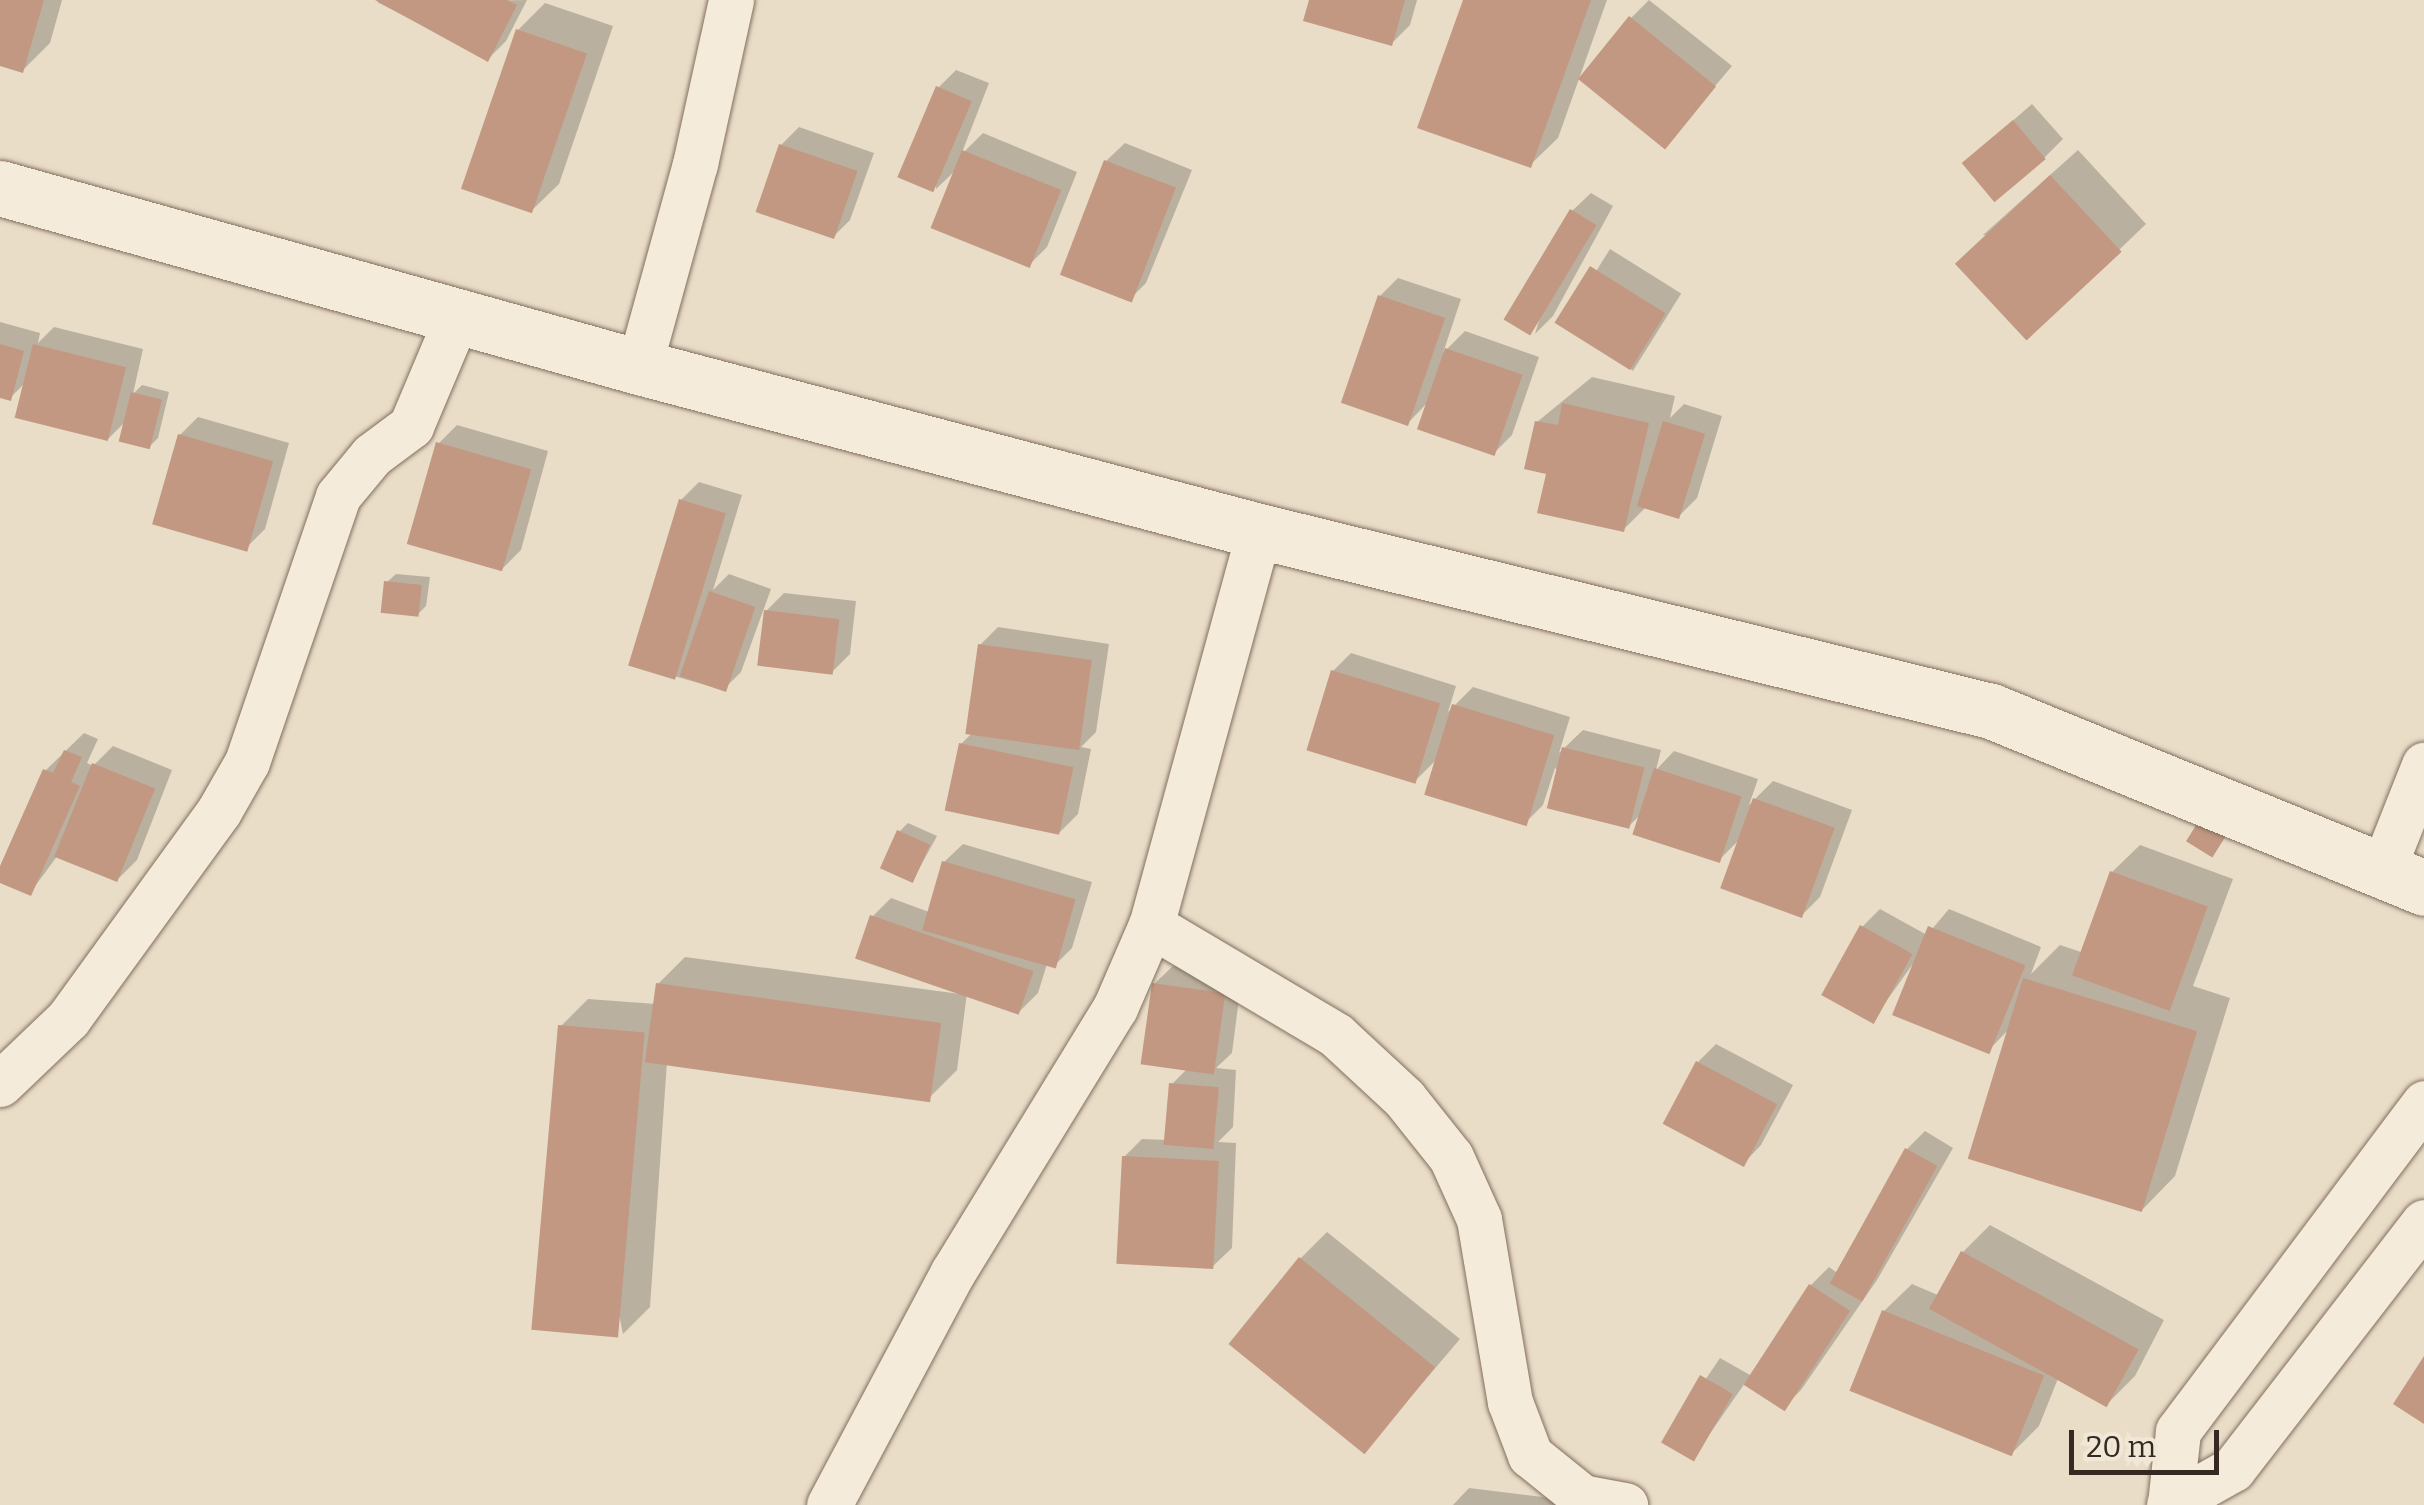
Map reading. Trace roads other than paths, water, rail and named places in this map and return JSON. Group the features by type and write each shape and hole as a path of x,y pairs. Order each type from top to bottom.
{"main road":[{"path":"0,188 639,368 1259,531 1991,711 2404,877"}],"street":[{"path":"639,368 696,164 731,0"},
{"path":"0,1084 68,1018 218,811 247,762 338,496 372,455 412,426 458,315"},
{"path":"828,1505 953,1272 1115,1008 1151,925 1259,531"},
{"path":"2404,877 2424,764"},
{"path":"1151,925 1336,1034 1404,1098 1451,1156 1479,1219 1510,1402 1530,1455 1582,1498 1626,1505"},
{"path":"2170,1504 2178,1431 2424,1104"},
{"path":"2170,1504 2233,1469 2424,1222"}]}
